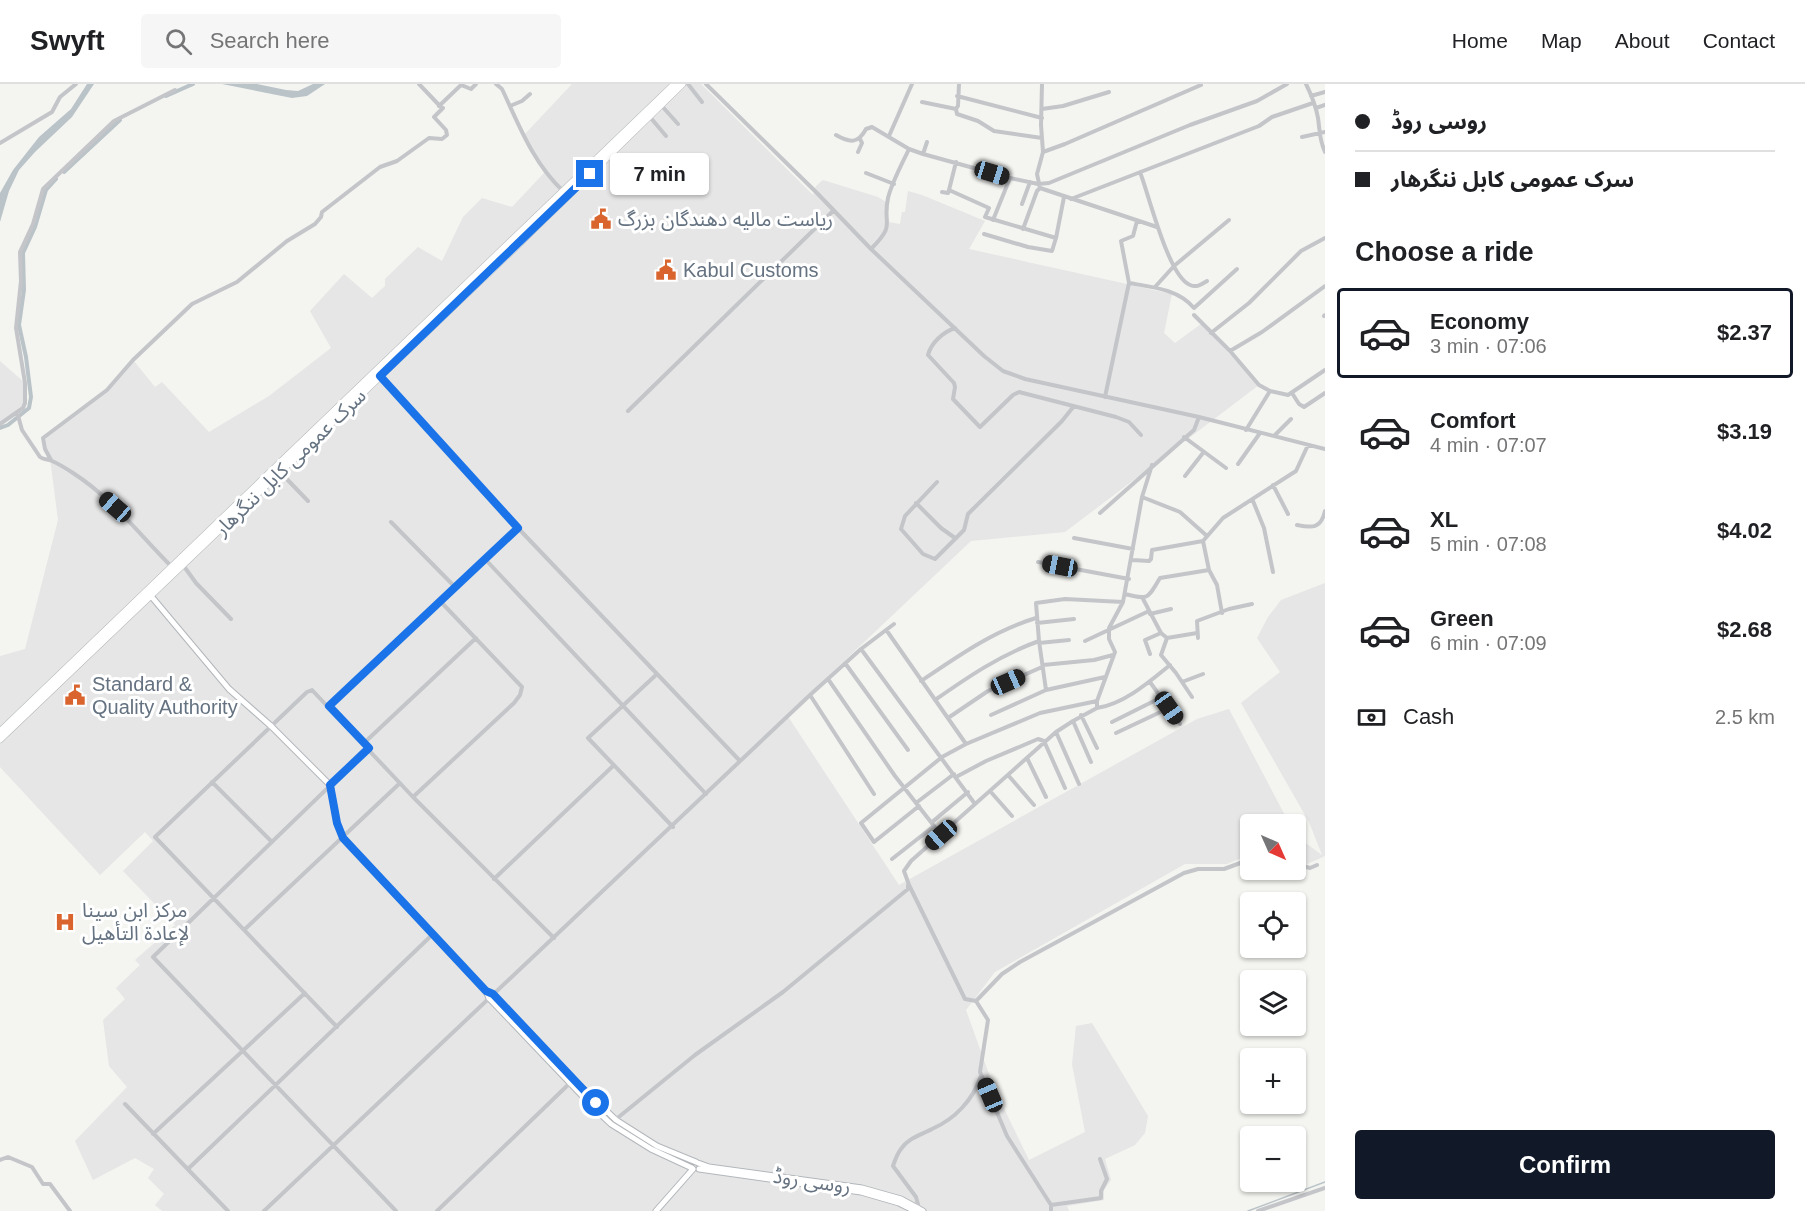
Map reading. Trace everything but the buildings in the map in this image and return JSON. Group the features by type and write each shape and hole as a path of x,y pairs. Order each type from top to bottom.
{"highway":[{"name":"سرک عمومی کابل ننگرهار","path":"0,739 183,565 238,506 279,472 563,191 675,84"},
{"name":"سرک عمومی کابل ننگرهار","path":"0,732 682,84"}],"main road":[{"path":"151,596 229,689 271,726 330,785"},
{"name":"روسی روڈ","path":"330,785 337,823 343,838 613,1122"},
{"name":"روسی روڈ","path":"491,996 570,1083 613,1122 696,1167 862,1188 901,1199 919,1210"},
{"path":"656,1211 696,1167"}],"street":[{"path":"0,143 52,112 60,98 76,84"},
{"path":"48,460 43,438 107,390 133,360 192,303 237,282 287,241 315,224 322,212 380,167 397,161 429,138 442,139 447,135 446,130 435,117 443,108 419,84"},
{"path":"439,106 461,85 471,89 476,84"},
{"path":"496,84 502,89 525,141 542,167 563,191"},
{"path":"688,84 702,102"},
{"path":"706,84 871,249 984,356 1003,371 1025,379 1198,417 1325,450"},
{"path":"889,136 912,84"},
{"path":"959,84 957,114 978,121 994,131 1042,138"},
{"path":"1023,229 1039,186 1037,174 1043,152 1041,118 1043,84"},
{"path":"1039,186 1190,125 1257,102 1287,84"},
{"path":"1313,84 1307,85 1316,108 1318,134 1325,152"},
{"path":"1043,152 1201,85"},
{"path":"0,423 23,408 26,396 16,328 21,281 20,252 33,224 43,189 114,121 175,90"},
{"path":"1042,109 1063,106 1109,92"},
{"path":"1311,96 1325,92"},
{"path":"510,106 522,101 530,94"},
{"path":"957,96 1041,118"},
{"path":"922,102 956,109"},
{"path":"1071,199 1259,126 1272,117 1313,103"},
{"path":"661,105 678,124"},
{"path":"1316,108 1325,105"},
{"path":"649,116 666,136"},
{"path":"858,152 860,139 866,129 872,127 909,149 923,154 1030,182 1064,197 1157,227"},
{"path":"1302,137 1325,132"},
{"path":"836,135 852,142 860,139"},
{"path":"923,154 927,142"},
{"path":"871,249 886,233 888,197 909,149"},
{"path":"942,192 948,193 956,162"},
{"path":"1140,172 1166,252 1174,266 1185,282 1192,286 1208,281"},
{"path":"866,173 894,184"},
{"path":"993,220 1010,178"},
{"path":"1022,204 1030,182"},
{"path":"949,190 989,208 985,217 1056,238"},
{"path":"984,234 1049,251 1053,248 1056,238 1064,197"},
{"path":"627,411 833,212"},
{"path":"1155,287 1174,266 1229,220"},
{"path":"1104,397 1129,283 1121,242 1133,236 1137,221"},
{"path":"1211,333 1249,303 1301,251 1325,238"},
{"path":"1129,283 1155,287 1181,295 1194,308 1237,269"},
{"path":"1230,351 1262,332 1325,286"},
{"path":"1194,315 1230,351 1259,385 1270,391 1288,395 1325,370"},
{"path":"955,328 941,336 928,351 928,355 954,383 952,399 980,427 1019,392 1129,422 1141,435"},
{"path":"378,373 518,528 740,761"},
{"path":"1246,430 1270,391"},
{"path":"1292,393 1299,404 1304,407 1325,393"},
{"path":"937,482 905,516 900,529 923,554 935,559 964,530 968,514 1062,421 1074,406"},
{"path":"17,412 26,438 40,457 72,473 105,498 131,522 172,567"},
{"path":"1100,513 1194,430 1198,417"},
{"path":"1274,436 1291,419"},
{"path":"1238,464 1260,433"},
{"path":"1184,437 1226,468"},
{"path":"1132,560 1149,561 1152,550 1203,541 1223,518 1253,501 1273,484 1296,471 1308,445"},
{"path":"1185,476 1203,453"},
{"path":"1097,708 1097,701 1114,654 1108,635 1109,628 1123,602 1142,497 1152,465"},
{"path":"279,472 309,501"},
{"path":"1273,484 1288,514"},
{"path":"1142,497 1179,513 1207,536"},
{"path":"1253,501 1264,528 1274,572"},
{"path":"916,503 941,528 956,539"},
{"path":"1297,525 1312,528 1323,521 1325,512"},
{"path":"391,522 455,587"},
{"path":"329,706 518,528"},
{"path":"1074,538 1133,549"},
{"path":"1203,541 1209,570 1217,585 1222,613"},
{"path":"484,558 706,794"},
{"path":"1038,562 1128,579"},
{"path":"183,565 196,583 231,618"},
{"path":"1125,594 1142,597 1152,594 1160,578 1209,570"},
{"path":"1142,597 1161,633 1167,638 1197,636 1197,621 1229,609 1252,604"},
{"path":"1046,690 1035,606 1040,602 1065,599 1123,602"},
{"path":"413,797 514,703 522,687 440,601"},
{"path":"1085,641 1109,628 1149,612 1171,609"},
{"path":"921,681 967,650 1010,626 1037,620 1074,619"},
{"path":"264,1211 673,827 810,695 861,649 894,624"},
{"path":"887,631 966,744"},
{"path":"1150,654 1145,640 1161,633"},
{"path":"363,743 476,638"},
{"path":"1167,638 1161,655 1192,697"},
{"path":"935,700 982,668 1020,648 1039,642 1069,640"},
{"path":"861,649 975,804"},
{"path":"948,718 988,691 1042,666 1094,660 1114,654"},
{"path":"845,663 908,750"},
{"path":"919,1210 916,1197 893,1166 901,1148 914,1137 946,1122 968,1102 977,1088 981,1075 988,1020 976,1001 965,999 904,871 1056,732 1082,715 1118,701 1150,682 1170,665"},
{"path":"657,674 588,738 673,827"},
{"path":"1182,682 1203,674"},
{"path":"991,715 1046,690 1105,677"},
{"path":"828,679 904,788 941,835"},
{"path":"1150,682 1180,724"},
{"path":"337,1027 155,837 307,692 312,690 329,706 413,797 554,938"},
{"path":"810,695 874,794"},
{"path":"1112,722 1162,697"},
{"path":"1065,788 1044,741 1038,739 955,775 874,842 861,823 942,757 966,744 1040,713 1097,701"},
{"path":"1116,733 1169,708"},
{"path":"1082,715 1097,748"},
{"path":"1073,721 1091,762"},
{"path":"1056,732 1079,784"},
{"path":"369,748 153,957 396,1211"},
{"path":"1027,758 1046,797"},
{"path":"494,879 614,765"},
{"path":"1008,775 1034,805"},
{"path":"212,782 272,842"},
{"path":"244,930 400,783"},
{"path":"990,791 1012,816"},
{"path":"892,859 968,792"},
{"path":"976,1001 1002,974 1020,962 1184,873 1198,869 1224,868 1240,863"},
{"path":"1306,867 1317,865"},
{"path":"613,1122 695,1055 783,992 908,889 909,885"},
{"path":"188,1169 432,934"},
{"path":"153,1134 305,993"},
{"path":"981,1075 1007,1136 1051,1205 1051,1211"},
{"path":"437,1211 570,1083"},
{"path":"125,1104 228,1211"},
{"path":"0,1160 8,1157 32,1167 43,1184 50,1184 70,1211"},
{"path":"1051,1205 1101,1198 1101,1191 1107,1179 1100,1159"},
{"path":"1258,1211 1325,1188"}],"shaded area":[{"path":"87,84 94,84 72,117 19,170 9,191 0,222 0,193 13,170 39,137 71,109"},
{"path":"222,84 257,84 298,91 313,84 325,84 307,96 292,98"},
{"path":"572,84 701,84 813,195 816,186 823,180 878,197 886,202 888,222 900,224 902,212 905,212 908,191 985,221 969,249 1172,294 1164,333 1175,343 1201,324 1259,385 1065,532 971,541 787,715 899,885 1197,719 1229,709 1284,814 1240,814 1240,859 1227,864 1185,864 995,972 966,1010 994,1088 1029,1160 1085,1132 1072,1064 1076,1026 1092,1023 1148,1116 1145,1133 1135,1145 1105,1159 1111,1180 1104,1190 1104,1200 1067,1206 1069,1211 162,1211 155,1205 164,1194 148,1178 154,1169 135,1158 93,1180 75,1141 127,1087 109,1066 103,1020 125,999 116,988 140,965 135,960 175,925 123,871 153,841 145,832 100,875 0,767 0,656 25,649 58,520 50,458 43,440 107,390 133,360 155,387 162,382 209,432 269,396 331,348 310,311 344,274 372,298 385,286 385,279 418,247 442,261 463,217 482,198 512,207 544,173 524,135"},
{"path":"0,361 25,383 26,396 23,408 0,424"},
{"path":"1325,583 1325,856 1306,865 1306,843 1322,855 1306,814 1241,703 1280,672 1257,638 1268,617 1281,600"}],"waterway":[{"path":"166,96 193,84"},
{"path":"64,172 120,120"},
{"path":"0,428 8,425 29,408 31,397 19,325 24,290 23,253 35,227 46,190 56,179"},
{"path":"1248,1211 1325,1182"}],"place":[{"name":"ریاست مالیه دهندگان بزرگ","path":"601,219"},
{"name":"Kabul Customs","path":"666,270"},
{"name":"Standard & Quality Authority","path":"75,695"},
{"name":"مركز ابن سينا لإعادة التأهيل","path":"65,922"}],"route":[{"path":"590,174 380,376 518,528 329,706 369,748 330,785 337,823 343,838 486,991 493,994 596,1103"}]}
